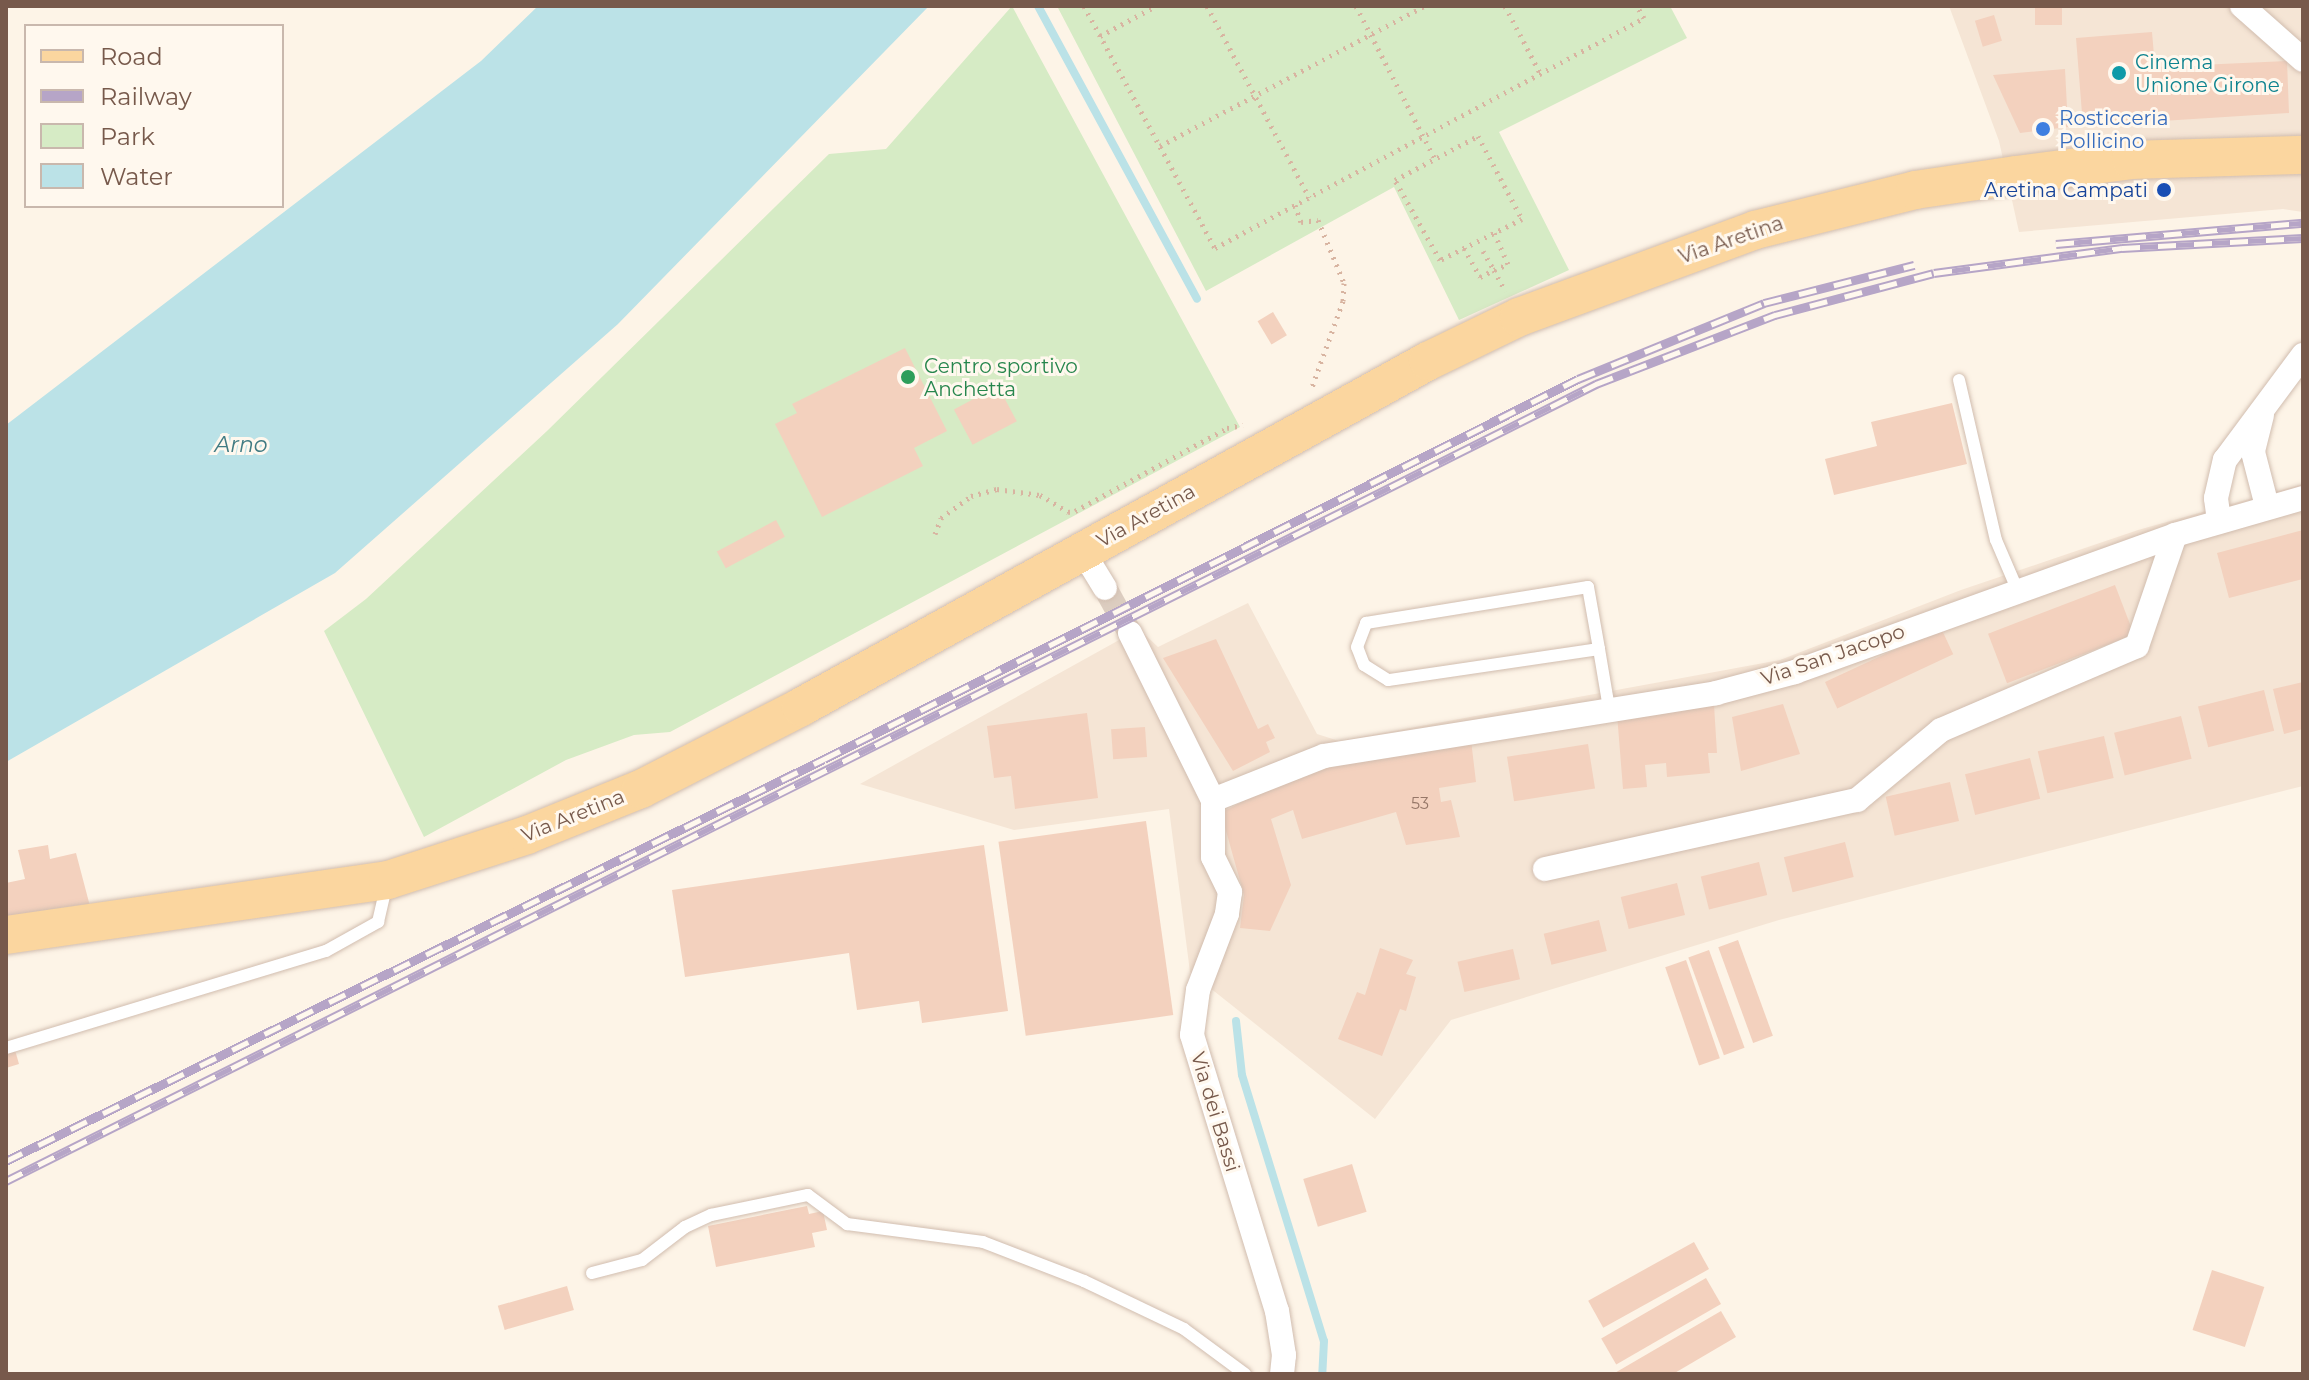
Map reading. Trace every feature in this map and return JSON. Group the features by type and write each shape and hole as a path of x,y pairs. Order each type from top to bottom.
{"main road":[{"name":"Via Aretina","path":"6,935 388,880 527,835 641,789 1506,323 1755,230 1833,207 2016,175 2131,160 2303,155"}],"street":[{"path":"2242,6 2276,40 2303,60"},
{"path":"2219,520 2221,469 2237,440 2263,413 2303,355"},
{"path":"2263,413 2253,452 2267,506"},
{"name":"Via San Jacopo","path":"1213,800 1324,756 1716,693 1795,672 2017,589 2219,520 2303,498"},
{"path":"1545,869 1857,800 1941,730 2137,646 2175,535"},
{"path":"1083,552 1105,588"},
{"name":"Via dei Bassi","path":"1130,633 1213,800 1213,857 1230,892 1227,914 1198,990 1192,1035 1277,1311 1284,1355 1282,1374"}],"lane":[{"path":"1959,380 1996,540 2017,589"},
{"path":"1599,649 1388,680 1364,665 1357,647 1366,623 1588,587 1599,649 1609,708"},
{"path":"6,1048 326,951 378,922 388,880"},
{"path":"592,1273 642,1260 685,1227 711,1215 808,1195 847,1224 983,1242 1084,1281 1184,1329 1245,1374"}],"path":[{"path":"1084,6 1215,248 1644,18 1637,6"},
{"path":"1100,36 1156,6"},
{"path":"1207,6 1309,197"},
{"path":"1356,6 1435,159"},
{"path":"1160,146 1424,6"},
{"path":"1505,6 1540,73"},
{"path":"1478,136 1522,219 1440,260 1395,180 1435,159 1478,136"},
{"path":"1295,205 1301,222 1318,220 1344,283 1343,301 1310,394"},
{"path":"1483,251 1494,270 1508,264 1494,233"},
{"path":"1464,248 1478,274"},
{"path":"935,534 941,518 971,496 997,489 1028,491 1075,511 1227,428 1254,422"}],"shaded area":[{"path":"1949,6 2303,6 2303,212 2283,209 2019,232 1999,141"},
{"path":"2303,484 2303,786 1779,920 1451,1020 1375,1119 1190,972 1169,809 1014,830 860,784 1139,629 1158,647 1248,603 1317,734 1339,741 1780,660 1961,590 2138,530"}],"green space":[{"name":"Centro sportivo Anchetta","path":"1012,6 1240,427 670,732 634,735 566,760 424,837 324,631 366,599 547,431 829,154 886,149"},
{"path":"1057,6 1670,6 1687,38 1499,132 1569,270 1459,320 1394,187 1206,291"}],"water":[{"name":"Arno","path":"538,6 929,6 618,324 335,573 6,762 6,425 481,61"}],"building":[{"path":"2035,6 2062,6 2062,25 2035,25"},
{"path":"1994,15 2002,41 1983,47 1975,21"},
{"path":"2152,32 2155,67 2287,61 2289,113 2083,126 2076,38"},
{"path":"2065,69 2068,127 2020,133 1993,75"},
{"path":"1273,312 1287,335 1271,344 1258,321"},
{"path":"905,348 947,431 914,448 923,466 822,517 775,424 797,413 792,404"},
{"path":"998,386 1017,421 973,445 954,409"},
{"path":"1952,403 1967,464 1834,495 1825,459 1877,446 1871,422"},
{"path":"776,520 785,537 726,568 717,551"},
{"path":"2303,530 2303,579 2229,598 2217,553"},
{"path":"2115,585 2134,634 2007,683 1988,634"},
{"path":"1941,628 1953,654 1837,708 1825,682"},
{"path":"1216,639 1258,729 1268,724 1275,738 1266,742 1270,752 1233,771 1163,658"},
{"path":"2303,682 2303,729 2284,734 2273,689"},
{"path":"2264,690 2274,731 2208,747 2198,706"},
{"path":"1783,704 1800,754 1741,771 1732,717"},
{"path":"1714,705 1717,753 1708,753 1710,773 1667,777 1666,763 1645,765 1647,787 1623,789 1617,714"},
{"path":"1087,713 1098,798 1015,809 1011,776 994,778 987,726"},
{"path":"2181,716 2192,759 2125,775 2114,733"},
{"path":"1145,727 1147,757 1113,759 1111,729"},
{"path":"2104,736 2114,778 2047,793 2038,751"},
{"path":"1471,740 1476,782 1439,788 1441,802 1451,800 1460,837 1406,845 1396,812 1302,839 1293,810 1271,819 1291,885 1270,931 1240,928 1244,895 1221,813 1303,769"},
{"path":"1588,744 1595,788 1514,801 1507,757"},
{"path":"2030,758 2040,799 1975,815 1965,774"},
{"path":"1950,782 1959,821 1895,836 1886,797"},
{"path":"1146,821 1173,1015 1026,1036 998,842"},
{"path":"1845,842 1854,877 1793,892 1784,857"},
{"path":"48,845 50,859 76,853 91,910 6,922 6,883 25,879 18,850"},
{"path":"984,845 1008,1011 922,1023 919,1001 857,1010 849,953 685,977 672,890"},
{"path":"1759,862 1767,895 1709,910 1701,877"},
{"path":"1677,883 1685,915 1629,929 1621,897"},
{"path":"1599,920 1607,951 1551,965 1544,934"},
{"path":"1738,940 1773,1036 1753,1043 1718,947"},
{"path":"1380,948 1413,960 1406,974 1416,977 1406,1011 1400,1009 1382,1056 1338,1039 1357,992 1365,995"},
{"path":"1513,949 1520,979 1464,992 1457,962"},
{"path":"1709,950 1745,1048 1724,1055 1688,958"},
{"path":"1686,960 1720,1058 1699,1065 1665,967"},
{"path":"15,1050 19,1064 6,1068 6,1053"},
{"path":"1352,1164 1367,1212 1318,1227 1303,1179"},
{"path":"807,1206 809,1214 823,1211 827,1230 812,1233 815,1247 716,1267 708,1226"},
{"path":"1694,1242 1709,1269 1603,1328 1588,1301"},
{"path":"2212,1270 2264,1287 2245,1347 2193,1330"},
{"path":"1706,1278 1721,1304 1616,1364 1601,1338"},
{"path":"567,1286 574,1310 505,1330 498,1306"},
{"path":"1721,1311 1736,1337 1673,1374 1613,1374"}],"waterway":[{"path":"1038,6 1197,299"},
{"path":"1236,1021 1242,1075 1324,1341 1322,1374"}],"tunnel":[{"path":"1105,588 1130,633"}],"railway":[{"path":"2056,244 2303,223"},
{"path":"6,1181 1596,384 1775,315 1934,273 2122,248 2303,238"},
{"path":"6,1161 824,759 1578,379 1764,303 1914,265"}],"place":[{"name":"Cinema Unione Girone","path":"2119,73"},
{"name":"Rosticceria Pollicino","path":"2043,129"},
{"name":"Aretina Campati","path":"2164,190"},
{"name":"Centro sportivo Anchetta","path":"908,377"}]}
